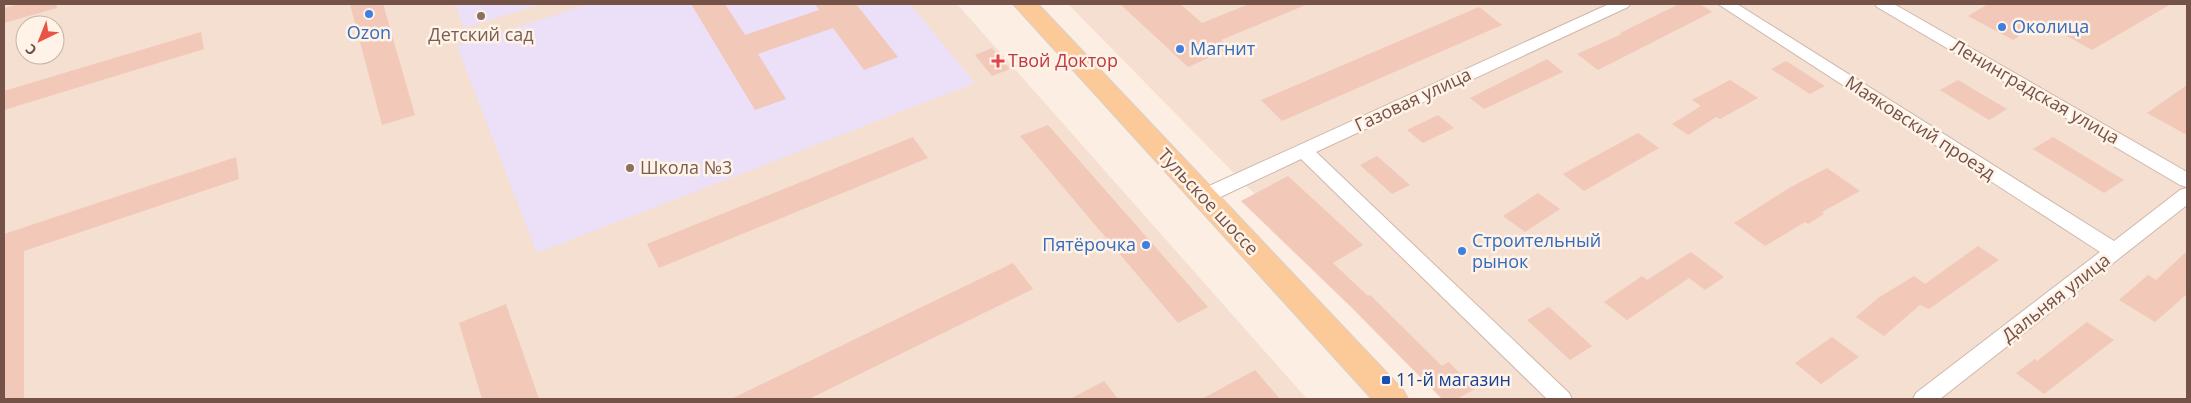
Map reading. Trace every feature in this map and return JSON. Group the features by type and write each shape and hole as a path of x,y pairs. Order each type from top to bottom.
{"main road":[{"name":"Тульское шоссе","path":"1025,4 1392,399"}],"street":[{"name":"Газовая улица","path":"1205,196 1622,4"},
{"name":"Маяковский проезд","path":"1726,4 2115,252"},
{"name":"Ленинградская улица","path":"1883,4 2187,180"},
{"path":"1304,151 1561,399"},
{"name":"Дальняя улица","path":"1924,399 2187,195"}],"shaded area":[{"path":"4,4 957,4 1307,399 4,399"},
{"name":"Детский сад","path":"455,4 541,4 464,28"},
{"name":"Школа №3","path":"590,4 910,4 975,83 537,253 457,46"},
{"path":"1068,4 2187,4 2187,399 1456,399"}],"building":[{"path":"20,4 56,4 57,8 32,15 15,15 15,20 4,23 4,8"},
{"path":"350,4 383,4 415,115 382,125"},
{"path":"691,4 725,4 745,35 819,10 815,4 856,4 898,57 864,70 833,28 758,54 786,99 755,110"},
{"path":"1120,4 1180,4 1202,23 1249,4 1308,4 1221,40 1230,48 1188,67"},
{"path":"1679,4 1700,4 1712,12 1598,70 1577,54 1622,34 1620,33"},
{"path":"1988,4 2171,4 2092,50 2042,22 2013,40 1968,16"},
{"path":"1479,7 1502,25 1282,121 1261,100"},
{"path":"201,32 204,49 4,110 4,91"},
{"path":"992,48 1010,69 992,76 975,55"},
{"path":"1547,59 1563,72 1484,109 1470,98"},
{"path":"1786,61 1825,86 1810,94 1771,69"},
{"path":"1730,80 1758,98 1720,119 1716,117 1688,135 1672,124 1701,106 1692,100"},
{"path":"1958,80 2007,109 1989,120 1940,90"},
{"path":"2187,85 2187,135 2147,113"},
{"path":"1438,115 1454,128 1423,143 1407,130"},
{"path":"1048,125 1208,307 1178,323 1020,136"},
{"path":"1638,133 1659,148 1584,191 1563,174"},
{"path":"913,137 928,158 659,268 647,244"},
{"path":"2053,137 2124,180 2104,193 2033,149"},
{"path":"1377,156 1410,185 1392,194 1360,165"},
{"path":"236,157 239,179 24,251 24,399 4,399 4,234"},
{"path":"1827,168 1860,191 1822,212 1824,214 1808,224 1805,222 1765,246 1734,223 1789,188"},
{"path":"1288,176 1363,245 1333,263 1368,296 1370,295 1442,366 1449,362 1475,389 1457,399 1442,399 1350,306 1241,201"},
{"path":"1538,193 1560,209 1525,232 1503,216"},
{"path":"1978,246 1999,260 1929,309 1920,305 1884,336 1856,317 1878,298 1914,276 1925,284"},
{"path":"2187,251 2187,294 2155,322 2119,300 2148,275 2156,280"},
{"path":"1691,252 1724,277 1705,290 1689,278 1627,320 1604,302 1642,276 1647,280"},
{"path":"1013,263 1033,289 809,399 731,399"},
{"path":"506,304 539,399 482,399 459,323"},
{"path":"1549,307 1592,346 1570,360 1527,320"},
{"path":"2087,322 2114,340 2044,394 2016,373 2035,359 2037,361"},
{"path":"1832,337 1859,357 1821,384 1795,363"},
{"path":"1255,370 1280,399 1202,399"},
{"path":"1104,381 1118,399 1070,399"}],"place":[{"name":"Ozon","path":"369,14"},
{"name":"Детский сад","path":"481,16"},
{"name":"Околица","path":"2002,27"},
{"name":"Магнит","path":"1180,49"},
{"name":"Твой Доктор","path":"998,61"},
{"name":"Школа №3","path":"630,168"},
{"name":"Пятёрочка","path":"1146,245"},
{"name":"Строительный рынок","path":"1462,251"},
{"name":"11-й магазин","path":"1386,380"}]}
